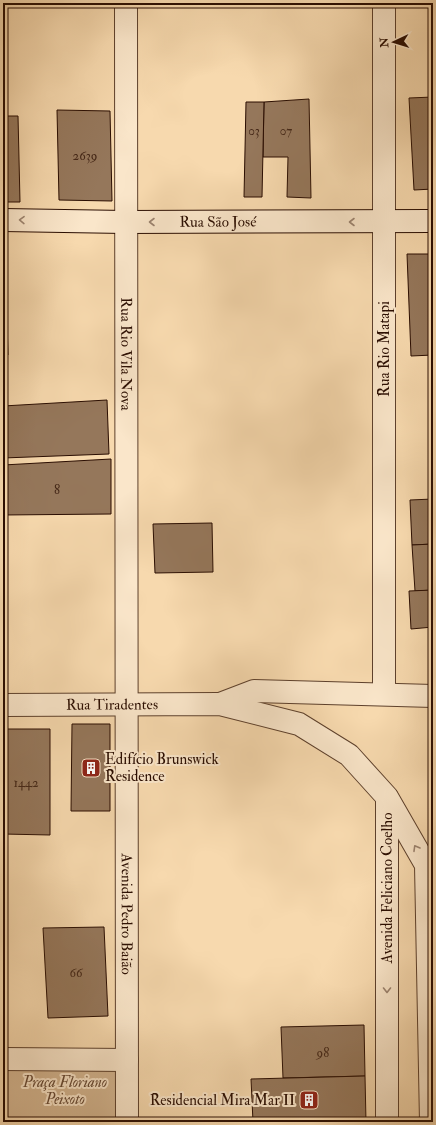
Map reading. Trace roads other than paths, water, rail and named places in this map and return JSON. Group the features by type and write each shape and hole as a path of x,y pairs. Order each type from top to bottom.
{"street":[{"name":"Rua Rio Vila Nova","path":"126,3 126,705"},
{"name":"Rua Rio Matapi","path":"384,3 384,694"},
{"name":"Rua São José","path":"3,220 125,222 433,221"},
{"name":"Rua Tiradentes","path":"220,704 254,691 433,696"},
{"name":"Rua Tiradentes","path":"3,705 220,704 299,724 349,755 387,797"},
{"name":"Avenida Pedro Baião","path":"126,705 127,1122"},
{"name":"Avenida Feliciano Coelho","path":"387,797 387,1122"},
{"name":"Avenida Feliciano Coelho","path":"387,797 426,865 431,1122"},
{"path":"3,1059 127,1060"}],"place":[{"name":"Edifício Brunswick Residence","path":"91,768"},
{"name":"Residencial Mira Mar II","path":"309,1100"}],"park label":[{"name":"Praça Floriano Peixoto","path":"65,1090"}]}
